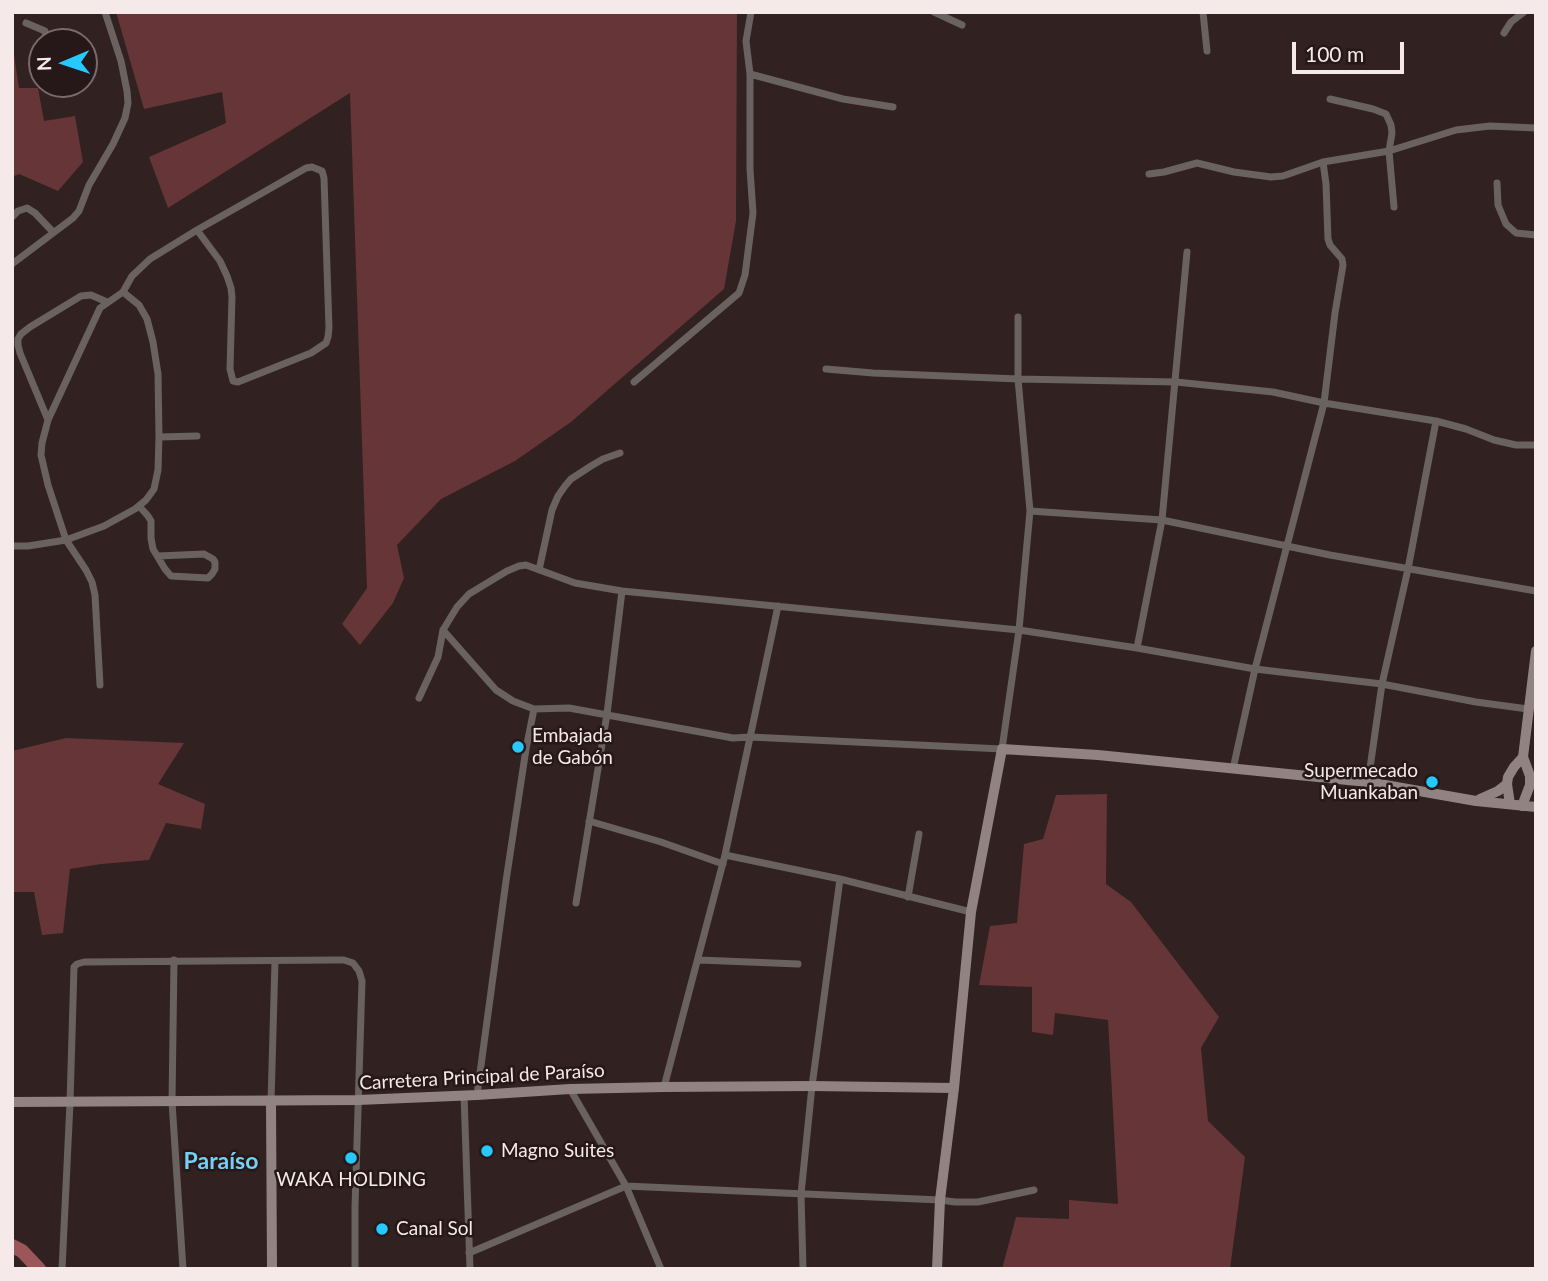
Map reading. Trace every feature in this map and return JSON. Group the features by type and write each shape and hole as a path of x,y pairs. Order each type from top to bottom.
{"street":[{"path":"13,262 79,211 89,185 125,118 127,91 121,61 105,12"},
{"path":"634,382 739,293 745,275 752,213 750,74 746,41 751,12"},
{"path":"934,12 962,25"},
{"path":"1203,12 1207,51"},
{"path":"1504,33 1511,22 1524,12"},
{"path":"26,23 38,28"},
{"path":"750,74 842,99 893,107"},
{"path":"1330,99 1373,109 1385,114 1391,124 1389,151 1394,207"},
{"path":"1149,174 1197,163 1234,172 1283,176 1323,162 1389,151 1456,130 1490,126 1536,128"},
{"path":"1233,769 1255,669 1324,403 1343,265 1342,259 1328,239 1323,162"},
{"path":"100,685 92,582 65,540 41,455 48,421 100,309 123,292 132,276 150,259 197,230 306,168 312,167 322,171 324,178 329,328 326,343 310,353 262,373 238,382 233,381 230,369 231,288 220,261 197,230"},
{"path":"1497,183 1498,205 1506,224 1516,233 1536,235"},
{"path":"12,217 27,208 53,232"},
{"path":"1137,648 1162,520 1187,252"},
{"path":"12,546 65,540 104,526 139,506 154,489 158,470 159,437 158,374 153,342 147,319 139,305 123,292"},
{"path":"48,421 20,353 18,339 30,327 81,296 91,295 107,302"},
{"path":"937,1269 940,1200 954,1088 965,960 971,912 1002,749 1030,511 1018,379 1018,317"},
{"path":"826,369 1018,379 1176,382 1273,392 1436,421 1505,443 1536,445"},
{"path":"1368,782 1382,684 1408,569 1436,421"},
{"path":"159,437 197,436"},
{"path":"539,570 552,510 558,496 571,479 603,459 620,453"},
{"path":"139,506 151,522 153,549 169,574 174,577 208,578 215,569 213,559 204,554 158,556"},
{"path":"1030,511 1162,520 1286,546 1536,591"},
{"path":"419,698 438,657 443,631 457,607 469,594 498,576 526,565 575,583 622,591 1018,630 1255,669 1382,684 1528,709"},
{"path":"576,903 607,715 622,591"},
{"path":"664,1087 726,856 778,606"},
{"path":"443,631 496,690 513,701 534,709 569,708 733,738 1098,755 1368,782 1476,801 1536,807"},
{"path":"1522,806 1529,790 1530,776 1523,757 1536,651"},
{"path":"477,1096 508,868 534,709"},
{"path":"1476,801 1507,784 1514,767 1523,757"},
{"path":"1507,784 1510,804"},
{"path":"1529,790 1536,799"},
{"path":"589,821 723,864"},
{"path":"908,897 919,834"},
{"path":"726,856 840,879 971,912"},
{"path":"803,1269 801,1194 812,1086 840,879"},
{"path":"174,960 172,1102 183,1269"},
{"path":"62,1269 74,967 84,962 174,960 344,960 353,963 359,971 362,981 355,1269"},
{"path":"699,960 798,964"},
{"path":"272,1269 271,1101 275,961"},
{"name":"Carretera Principal de Paraíso","path":"12,1102 358,1100 664,1087 954,1088"},
{"path":"570,1089 626,1186 661,1269"},
{"path":"464,1095 470,1269"},
{"path":"469,1253 626,1186 955,1202 978,1202 1034,1190"}],"shaded area":[{"path":"116,12 737,12 736,221 724,289 571,422 515,461 441,499 397,545 404,578 393,603 360,645 342,624 367,588 350,93 168,208 149,157 226,123 222,92 144,109"},
{"path":"12,41 19,88 28,88 28,98 40,98 44,121 75,116 83,162 58,191 19,174 12,177"},
{"path":"66,738 184,743 158,784 205,804 201,829 166,823 149,860 70,869 63,933 42,935 34,892 12,892 12,751"},
{"path":"1107,794 1106,884 1131,902 1219,1017 1201,1048 1208,1121 1245,1157 1230,1269 1002,1269 1016,1217 1069,1219 1069,1200 1118,1204 1108,1020 1055,1013 1053,1035 1032,1032 1032,987 979,985 990,926 1017,923 1024,844 1043,839 1056,795"}],"waterway":[{"path":"12,1246 22,1251 39,1269"}],"place":[{"name":"Embajada de Gabón","path":"518,747"},
{"name":"Supermecado Muankaban","path":"1432,782"},
{"name":"Magno Suites","path":"487,1151"},
{"name":"WAKA HOLDING","path":"351,1158"},
{"name":"Canal Sol","path":"382,1229"}],"district":[{"name":"Paraíso","path":"221,1162"}]}
